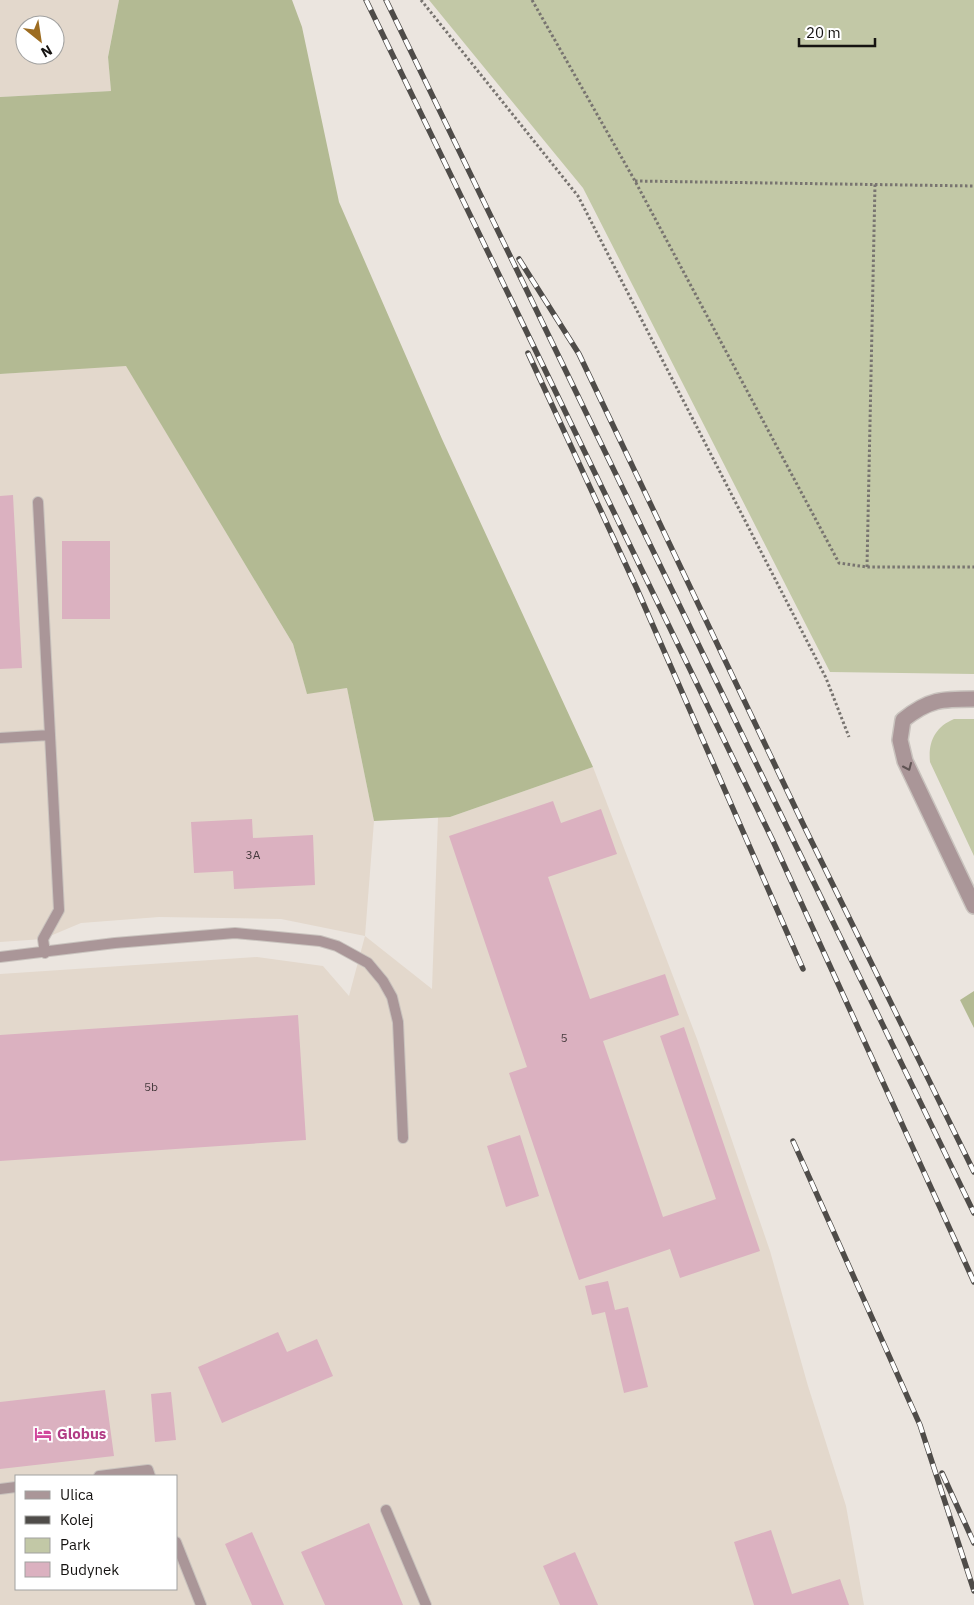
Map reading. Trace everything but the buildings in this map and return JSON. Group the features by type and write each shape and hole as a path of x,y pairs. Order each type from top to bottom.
{"street":[{"path":"974,699 938,699 919,707 903,720 900,740 905,761 974,906"}],"lane":[{"path":"38,502 59,910 44,939 45,953"},
{"path":"0,738 50,735"},
{"path":"0,957 115,943 235,933 320,941 337,946 368,964 392,997 398,1022 403,1138"},
{"path":"107,1475 148,1470 150,1475"},
{"path":"0,1489 15,1487"},
{"path":"386,1510 426,1605"},
{"path":"178,1547 201,1605"}],"path":[{"path":"420,0 578,196 826,678 849,737"},
{"path":"532,0 635,182 839,562 867,567 974,567"},
{"path":"635,182 974,186"},
{"path":"867,567 875,184"}],"shaded area":[{"path":"0,0 119,0 108,56 111,91 0,97"},
{"path":"126,365 293,644 307,693 347,688 374,821 365,936 281,919 159,917 81,923 43,939 0,942 0,374"},
{"path":"593,767 697,1039 770,1251 808,1386 846,1506 864,1605 0,1605 0,974 257,957 323,966 349,996 365,936 432,989 438,817 450,817"}],"green space":[{"path":"119,0 292,0 302,27 339,202 442,439 593,767 450,817 374,821 347,688 307,694 293,644 126,366 0,374 0,97 111,91 108,57"},
{"path":"429,0 974,0 974,674 830,672 583,188"},
{"path":"954,719 974,719 974,856 930,762 930,748 934,736 942,726"},
{"path":"974,991 974,1028 960,1000"}],"railway":[{"path":"366,0 773,841 974,1282"},
{"path":"386,0 974,1213"},
{"path":"519,259 579,354 804,826 974,1172"},
{"path":"528,353 637,589 803,969"},
{"path":"793,1141 920,1425 974,1591"},
{"path":"942,1473 974,1543"}],"place":[{"name":"Globus","path":"43,1434"}]}
